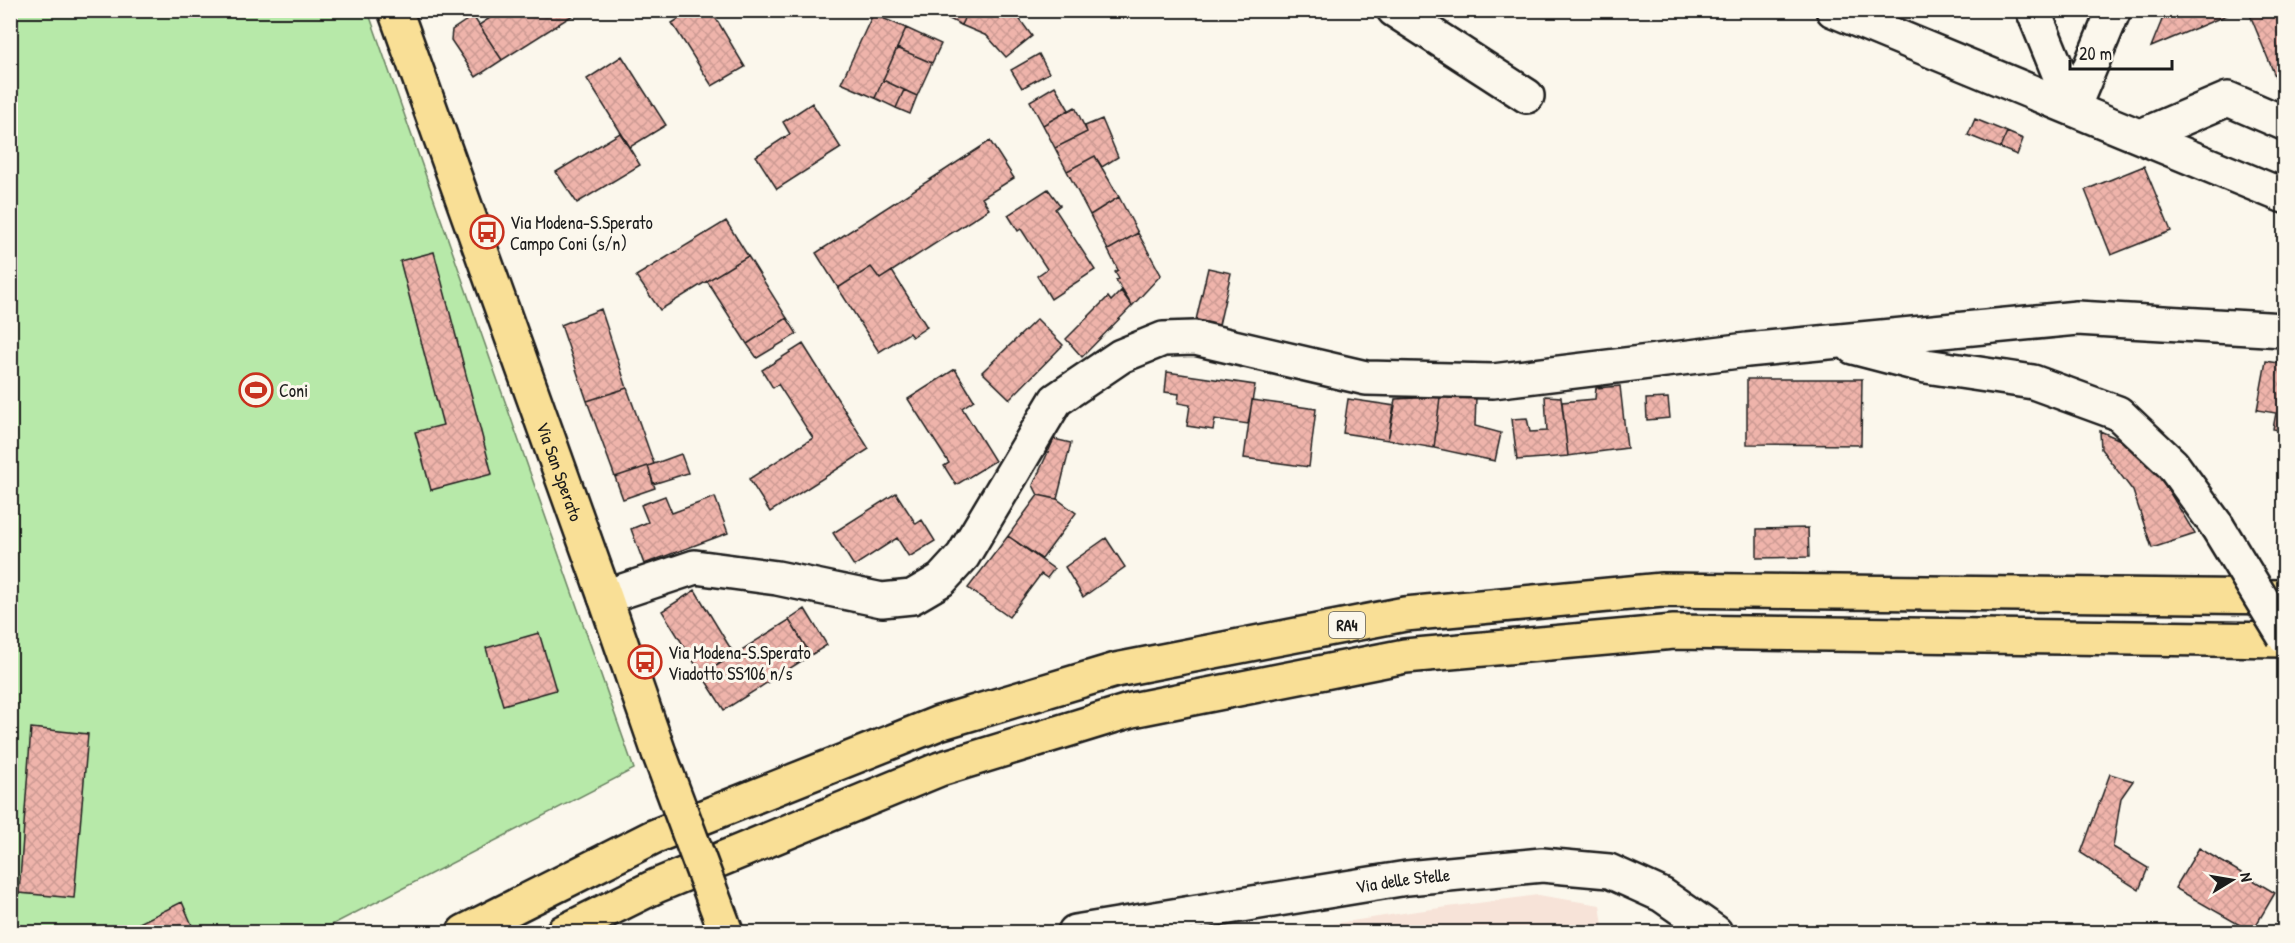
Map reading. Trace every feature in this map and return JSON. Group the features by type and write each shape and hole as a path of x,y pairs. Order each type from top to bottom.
{"main road":[{"name":"Via San Sperato","path":"395,10 606,597 659,753 726,933"},
{"name":"RA4","path":"464,933 653,837 939,723 1116,670 1405,614 1662,590 2284,597"},
{"name":"RA4","path":"563,933 656,886 940,769 1132,710 1405,656 1674,632 2284,638"}],"street":[{"path":"1394,10 1527,96"},
{"path":"1833,10 2284,196"},
{"path":"2033,10 2073,108"},
{"path":"2073,108 2114,10"},
{"path":"2141,136 2228,99 2284,123"},
{"path":"606,597 695,567 777,578 882,600 912,597 941,579 963,556 1056,400 1122,356 1163,339 1195,338 1366,378 1493,381 1831,342 2077,318 2284,330"},
{"path":"1831,342 1926,366 2033,382 2118,413 2172,464 2217,526 2284,638"},
{"name":"Via delle Stelle","path":"1075,933 1407,878 1542,865 1609,871 1662,895 1715,933"}],"shaded area":[{"path":"1538,895 1600,905 1604,932 1281,932 1410,912"}],"green space":[{"name":"Coni","path":"11,11 368,11 634,769 318,932 11,932"}],"building":[{"path":"502,10 581,10 502,60 479,25"},
{"path":"693,10 711,10 745,67 712,86 672,23"},
{"path":"932,10 968,10 961,25"},
{"path":"968,10 1013,10 1032,36 1006,57 987,36 961,25"},
{"path":"2166,10 2239,10 2151,47"},
{"path":"2248,10 2284,10 2284,98 2264,49"},
{"path":"873,14 906,28 875,98 841,83"},
{"path":"473,16 502,60 476,77 451,40 452,30"},
{"path":"906,28 941,44 932,63 897,48"},
{"path":"897,48 932,63 917,96 883,80"},
{"path":"1039,54 1049,73 1022,88 1011,70"},
{"path":"622,56 666,125 630,147 587,79"},
{"path":"883,80 904,90 896,108 875,98"},
{"path":"1055,86 1069,110 1043,125 1030,101"},
{"path":"904,90 917,96 910,114 896,108"},
{"path":"812,103 841,148 777,189 756,156 790,134 783,122"},
{"path":"1075,107 1087,132 1055,148 1043,125"},
{"path":"1102,119 1118,157 1102,167 1095,156 1067,171 1055,148 1087,132 1085,126"},
{"path":"1975,119 2007,132 2000,148 1968,135"},
{"path":"2007,132 2023,139 2017,155 2000,148"},
{"path":"620,133 640,165 577,203 556,172"},
{"path":"990,141 1014,178 982,198 989,209 880,279 871,267 838,288 816,253"},
{"path":"1095,156 1119,197 1090,215 1067,171"},
{"path":"2144,166 2171,231 2111,255 2085,190"},
{"path":"1048,189 1060,205 1055,209 1095,270 1051,299 1037,276 1047,269 1021,229 1018,231 1008,215"},
{"path":"1119,197 1138,233 1108,250 1090,215"},
{"path":"726,221 748,256 660,310 636,276"},
{"path":"1138,233 1161,275 1132,306 1116,280 1119,279 1115,272 1118,270 1108,250"},
{"path":"434,252 492,474 431,490 415,432 443,425 400,261"},
{"path":"748,256 787,318 747,344 707,281"},
{"path":"871,267 880,279 892,271 927,327 912,337 909,333 879,352 838,288"},
{"path":"1208,268 1231,273 1219,325 1196,320"},
{"path":"1121,291 1132,306 1082,357 1066,339 1108,297 1111,301"},
{"path":"601,309 627,388 587,401 561,325"},
{"path":"787,318 797,334 757,358 747,344"},
{"path":"1037,319 1063,345 1010,399 982,372"},
{"path":"803,344 869,449 770,512 749,479 813,438 778,384 773,388 762,370"},
{"path":"2266,361 2284,364 2284,431 2273,429 2276,413 2257,410"},
{"path":"955,369 974,400 962,408 995,461 956,485 944,466 949,463 908,399"},
{"path":"1167,372 1255,385 1248,424 1215,419 1213,430 1187,426 1190,405 1178,403 1179,394 1165,392"},
{"path":"1747,379 1862,379 1861,445 1747,444"},
{"path":"1620,386 1627,448 1568,456 1562,402 1595,399 1596,388"},
{"path":"627,388 654,464 615,477 587,401"},
{"path":"1545,396 1561,397 1568,456 1517,460 1512,419 1527,418 1530,432 1547,431"},
{"path":"1440,397 1476,397 1475,426 1501,433 1495,461 1434,448"},
{"path":"1440,397 1434,448 1388,440 1395,399"},
{"path":"1668,398 1670,418 1647,420 1646,399"},
{"path":"1348,399 1395,406 1388,440 1343,433"},
{"path":"1252,400 1316,409 1309,467 1244,458"},
{"path":"2100,431 2125,442 2159,475 2195,534 2152,548 2133,491 2101,449"},
{"path":"1054,439 1071,443 1057,499 1038,495 1033,485"},
{"path":"681,454 688,473 653,484 648,466"},
{"path":"648,466 655,488 623,499 615,477"},
{"path":"896,493 916,524 922,520 935,541 909,557 897,538 854,566 833,533"},
{"path":"1038,495 1057,499 1076,513 1042,559 1008,536"},
{"path":"665,496 672,513 715,497 728,533 644,564 631,529 648,522 641,505"},
{"path":"1808,528 1809,557 1757,558 1757,529"},
{"path":"1008,536 1054,569 1047,578 1041,574 1009,617 968,588"},
{"path":"1106,538 1125,567 1083,597 1065,567"},
{"path":"695,590 734,654 702,675 662,611"},
{"path":"805,609 827,645 811,655 789,620"},
{"path":"789,620 811,655 724,710 702,675"},
{"path":"539,633 556,690 503,705 486,648"},
{"path":"31,728 88,734 74,898 19,893"},
{"path":"2110,774 2133,781 2121,798 2113,847 2148,868 2139,890 2081,853"},
{"path":"2199,848 2275,893 2252,932 2175,888"},
{"path":"182,902 195,932 126,932 125,930"}],"place":[{"name":"Via Modena-S.Sperato Campo Coni (s/n)","path":"487,232"},
{"name":"Coni","path":"256,390"},
{"name":"Via Modena-S.Sperato Viadotto SS106 n/s","path":"645,662"}]}
